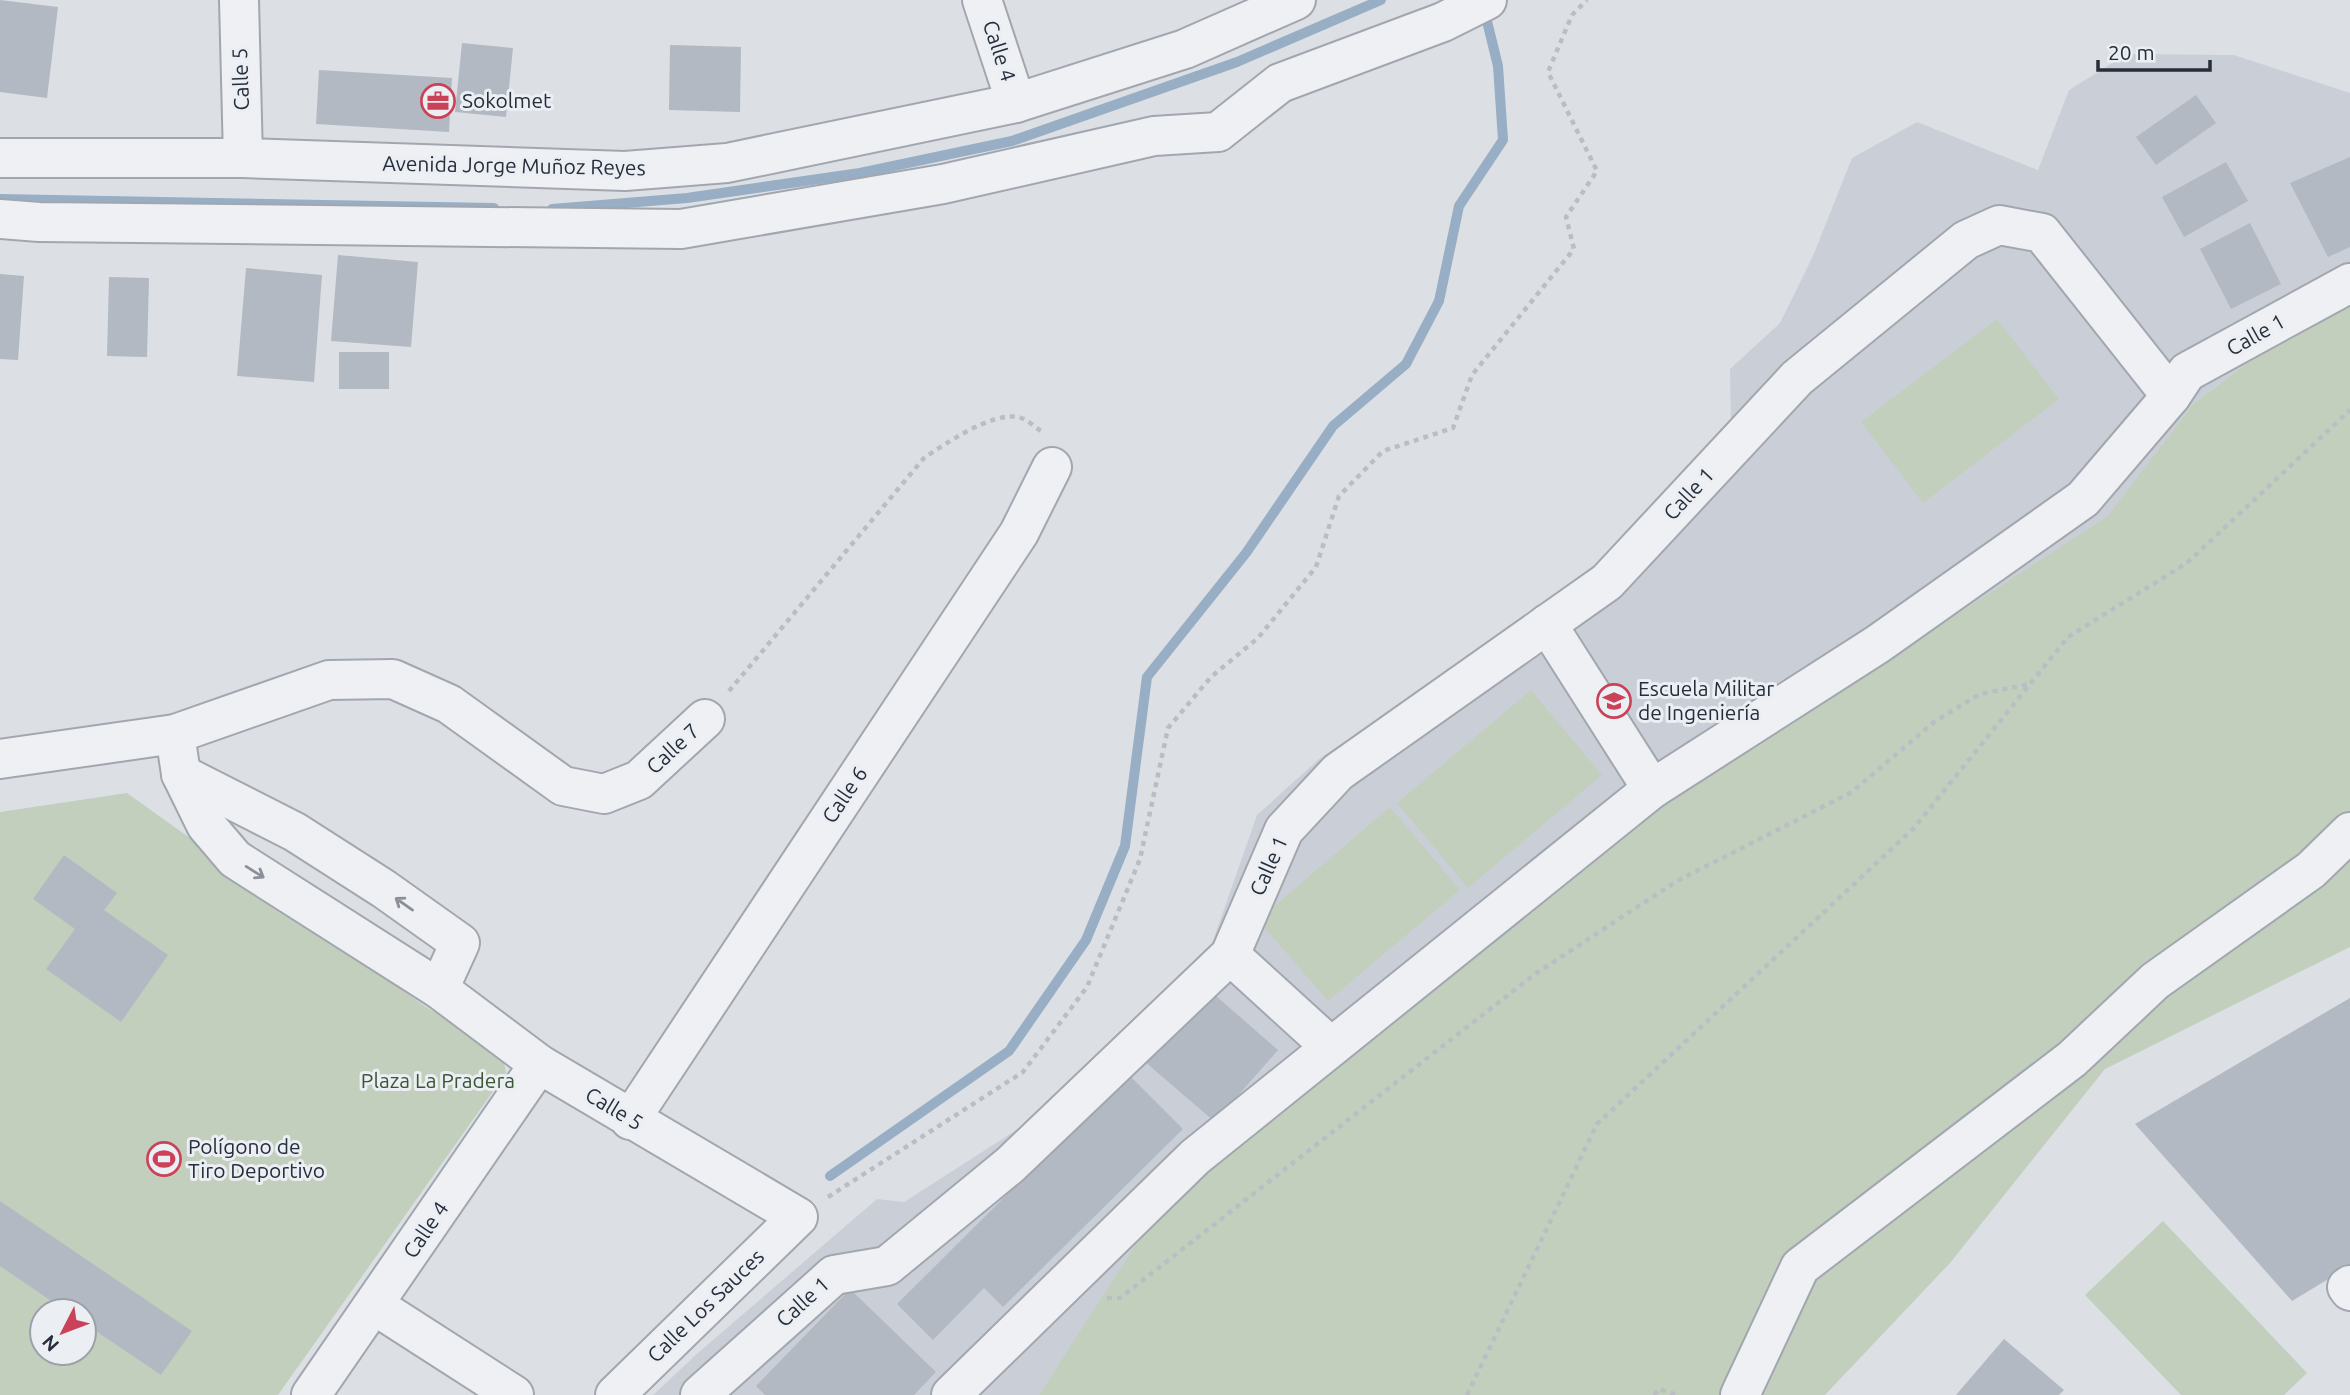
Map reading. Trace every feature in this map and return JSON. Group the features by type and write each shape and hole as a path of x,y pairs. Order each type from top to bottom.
{"street":[{"name":"Calle 5","path":"239,0 243,158"},
{"name":"Calle 4","path":"982,0 1016,103"},
{"name":"Avenida Jorge Muñoz Reyes","path":"0,158 243,158 625,172 727,163 1016,103 1185,49 1296,0"},
{"path":"0,219 39,222 681,229 943,184 1154,136 1218,132 1280,82 1443,22 1487,0"},
{"name":"Calle 1","path":"700,1395 834,1275 887,1266 1010,1165 1230,955 1284,830 1338,772 1607,582 1797,378 1966,240 1999,225 2042,233 2171,396"},
{"name":"Calle 1","path":"951,1395 1195,1157 1652,789 1878,644 2084,499 2171,396 2186,372 2350,283"},
{"name":"Calle 6","path":"630,1120 1019,533 1052,467"},
{"path":"1547,624 1652,789"},
{"name":"Calle 7","path":"0,759 175,734 329,680 393,679 449,704 563,786 604,794 639,780 705,719"},
{"name":"Calle 5","path":"175,734 181,774 206,825 235,859 439,989 539,1064 798,1217"},
{"path":"181,774 295,832 384,889 460,943 439,989"},
{"path":"1740,1395 1800,1267 2072,1059 2155,981 2311,870 2350,832"},
{"path":"1230,955 1331,1047"},
{"name":"Calle 4","path":"311,1395 539,1064"},
{"name":"Calle Los Sauces","path":"615,1395 798,1217"},
{"path":"2350,1285 2347,1287 2350,1291"},
{"path":"374,1306 514,1395"}],"path":[{"path":"798,1217 1023,1072 1087,987 1093,974 1140,859 1168,728 1211,677 1258,638 1316,566 1339,496 1383,451 1453,428 1472,375 1574,249 1566,217 1597,171 1548,72 1572,15 1587,0"},
{"path":"1467,1395 1597,1124 1914,828 2068,637 2187,563 2350,410"},
{"name":"Calle 7","path":"705,719 924,458 956,437 989,421 1018,416 1042,431 1052,467"},
{"path":"1050,1297 1120,1298 1535,975 1677,881 1852,792 1934,722 1980,694 2030,684"},
{"path":"1654,1395 1659,1389 1677,1395"}],"shaded area":[{"name":"Escuela Militar de Ingeniería","path":"2127,54 2234,55 2350,93 2350,306 2246,364 2193,404 2109,516 1654,810 1052,1376 1039,1395 653,1395 877,1199 904,1202 1035,1118 1209,952 1257,815 1319,759 1599,572 1731,428 1730,369 1780,323 1813,256 1852,158 1917,122 2038,170 2069,90"}],"green space":[{"path":"2350,306 2350,947 2105,1069 1950,1263 1825,1395 1039,1395 1142,1235 1209,1163 1653,811 2108,516 2193,404 2246,364"},
{"path":"1997,319 2059,399 1923,503 1861,422"},
{"path":"1531,690 1602,775 1468,888 1397,803"},
{"name":"Polígono de Tiro Deportivo","path":"127,793 426,1007 502,1052 506,1073 278,1395 0,1395 0,812"},
{"path":"1390,807 1460,890 1328,1001 1258,920"},
{"path":"2163,1221 2307,1373 2284,1395 2181,1395 2085,1295"}],"building":[{"path":"0,0 58,7 47,98 0,92"},
{"path":"462,43 513,48 506,117 455,112"},
{"path":"670,45 741,47 740,112 669,110"},
{"path":"319,70 452,78 449,132 316,124"},
{"path":"2196,95 2216,123 2156,165 2136,137"},
{"path":"2350,157 2350,247 2328,257 2290,183"},
{"path":"2226,162 2248,201 2184,237 2162,197"},
{"path":"2250,223 2281,284 2231,309 2200,249"},
{"path":"338,255 418,262 411,347 331,341"},
{"path":"246,268 322,275 314,382 237,376"},
{"path":"0,274 24,276 18,360 0,359"},
{"path":"109,277 149,278 147,357 107,356"},
{"path":"339,352 389,352 389,389 339,389"},
{"path":"64,855 117,893 104,910 168,955 121,1022 46,969 75,929 33,899"},
{"path":"1208,989 1278,1050 1215,1122 1144,1061"},
{"path":"2350,998 2350,1266 2292,1301 2135,1124"},
{"path":"1128,1074 1183,1129 1003,1307 984,1288 933,1340 897,1304"},
{"path":"0,1201 192,1331 161,1375 98,1332 98,1297 45,1297 0,1266"},
{"path":"850,1289 936,1372 914,1395 765,1395 756,1386"},
{"path":"2004,1339 2064,1390 2059,1395 1956,1395"}],"waterway":[{"path":"552,209 687,198 860,173 1012,141 1237,62 1381,0"},
{"path":"830,1176 1009,1051 1086,940 1125,846 1147,677 1246,553 1333,426 1406,364 1439,301 1459,206 1503,140 1498,66 1484,9"},
{"path":"0,199 494,208"}],"place":[{"name":"Sokolmet","path":"438,101"},
{"name":"Escuela Militar de Ingeniería","path":"1614,701"},
{"name":"Polígono de Tiro Deportivo","path":"164,1159"}],"park label":[{"name":"Plaza La Pradera","path":"438,1081"}]}
